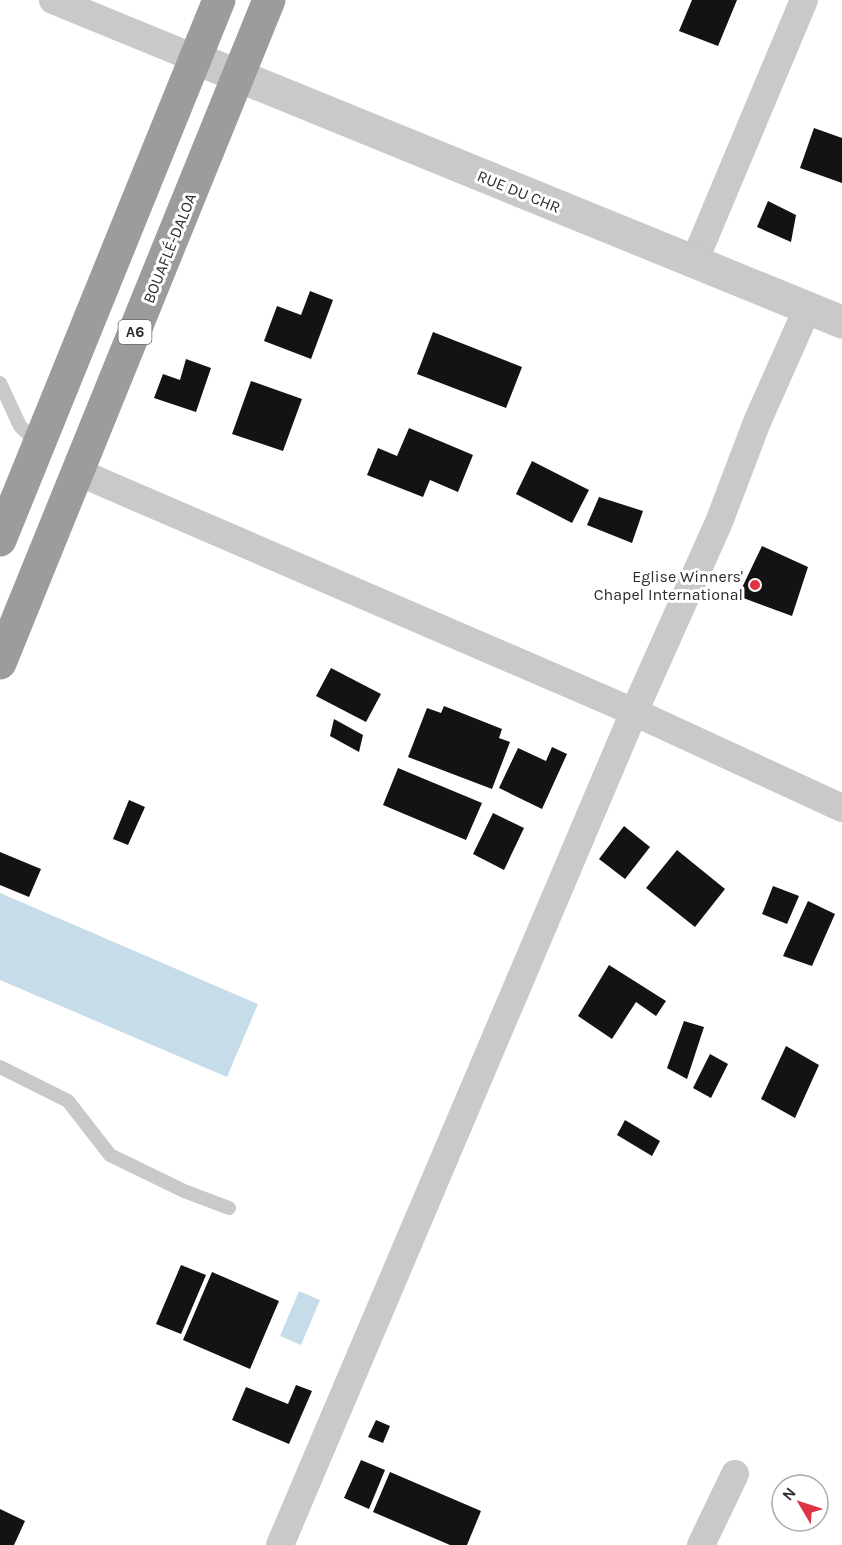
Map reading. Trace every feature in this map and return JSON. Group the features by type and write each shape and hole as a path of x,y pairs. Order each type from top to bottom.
{"highway":[{"path":"0,540 219,0"},
{"name":"BOUAFLÉ-DALOA","path":"0,663 269,0"}],"street":[{"path":"53,0 197,59"},
{"path":"694,262 804,0"},
{"name":"RUE DU CHR","path":"197,59 842,322"},
{"path":"280,1545 634,712 719,522 757,422 808,307"},
{"path":"78,472 634,712 842,808"},
{"path":"701,1545 735,1474"}],"lane":[{"path":"0,383 20,426 38,444"},
{"path":"0,1067 68,1101 110,1155 184,1191 230,1208"}],"water":[{"path":"0,893 258,1004 227,1077 0,980"},
{"path":"299,1291 320,1300 301,1345 280,1336"}],"building":[{"path":"692,0 737,0 718,46 679,31"},
{"path":"814,128 842,138 842,183 800,168"},
{"path":"768,201 796,215 791,242 757,227"},
{"path":"310,291 333,300 311,359 264,341 277,306 301,315"},
{"path":"433,332 522,367 506,408 417,374"},
{"path":"186,359 211,368 196,412 154,398 163,374 180,380"},
{"path":"251,381 302,399 283,451 232,434"},
{"path":"409,428 473,455 458,492 430,480 423,497 367,475 378,448 397,456"},
{"path":"532,461 589,490 572,523 516,494"},
{"path":"599,497 643,511 632,543 587,525"},
{"path":"762,546 808,567 792,616 738,596"},
{"path":"331,668 381,694 366,722 316,696"},
{"path":"444,706 502,729 499,738 510,742 492,789 408,757 427,708 441,713"},
{"path":"334,719 363,735 359,752 330,736"},
{"path":"552,747 567,754 542,809 499,788 518,748 546,761"},
{"path":"398,768 482,803 466,840 383,805"},
{"path":"129,800 145,807 128,845 113,839"},
{"path":"493,813 524,828 504,870 473,854"},
{"path":"624,826 650,847 625,879 599,859"},
{"path":"677,850 725,889 695,927 646,888"},
{"path":"0,852 41,869 29,897 0,885"},
{"path":"773,886 799,896 787,924 762,914"},
{"path":"808,901 835,914 812,966 783,956"},
{"path":"609,965 666,1001 656,1016 636,1002 612,1039 578,1016"},
{"path":"684,1021 704,1027 687,1079 667,1068"},
{"path":"786,1046 819,1065 795,1118 761,1099"},
{"path":"710,1054 728,1064 711,1098 693,1088"},
{"path":"625,1120 660,1141 652,1156 617,1135"},
{"path":"181,1265 206,1275 181,1334 156,1324"},
{"path":"212,1272 279,1301 250,1369 183,1340"},
{"path":"296,1385 312,1391 289,1444 232,1420 246,1387 288,1404"},
{"path":"376,1420 390,1426 383,1443 368,1437"},
{"path":"361,1460 385,1470 369,1509 344,1498"},
{"path":"390,1472 481,1511 467,1545 450,1545 373,1512"},
{"path":"0,1509 25,1521 14,1545 0,1545"}],"place":[{"name":"Eglise Winners' Chapel International","path":"755,585"}]}
